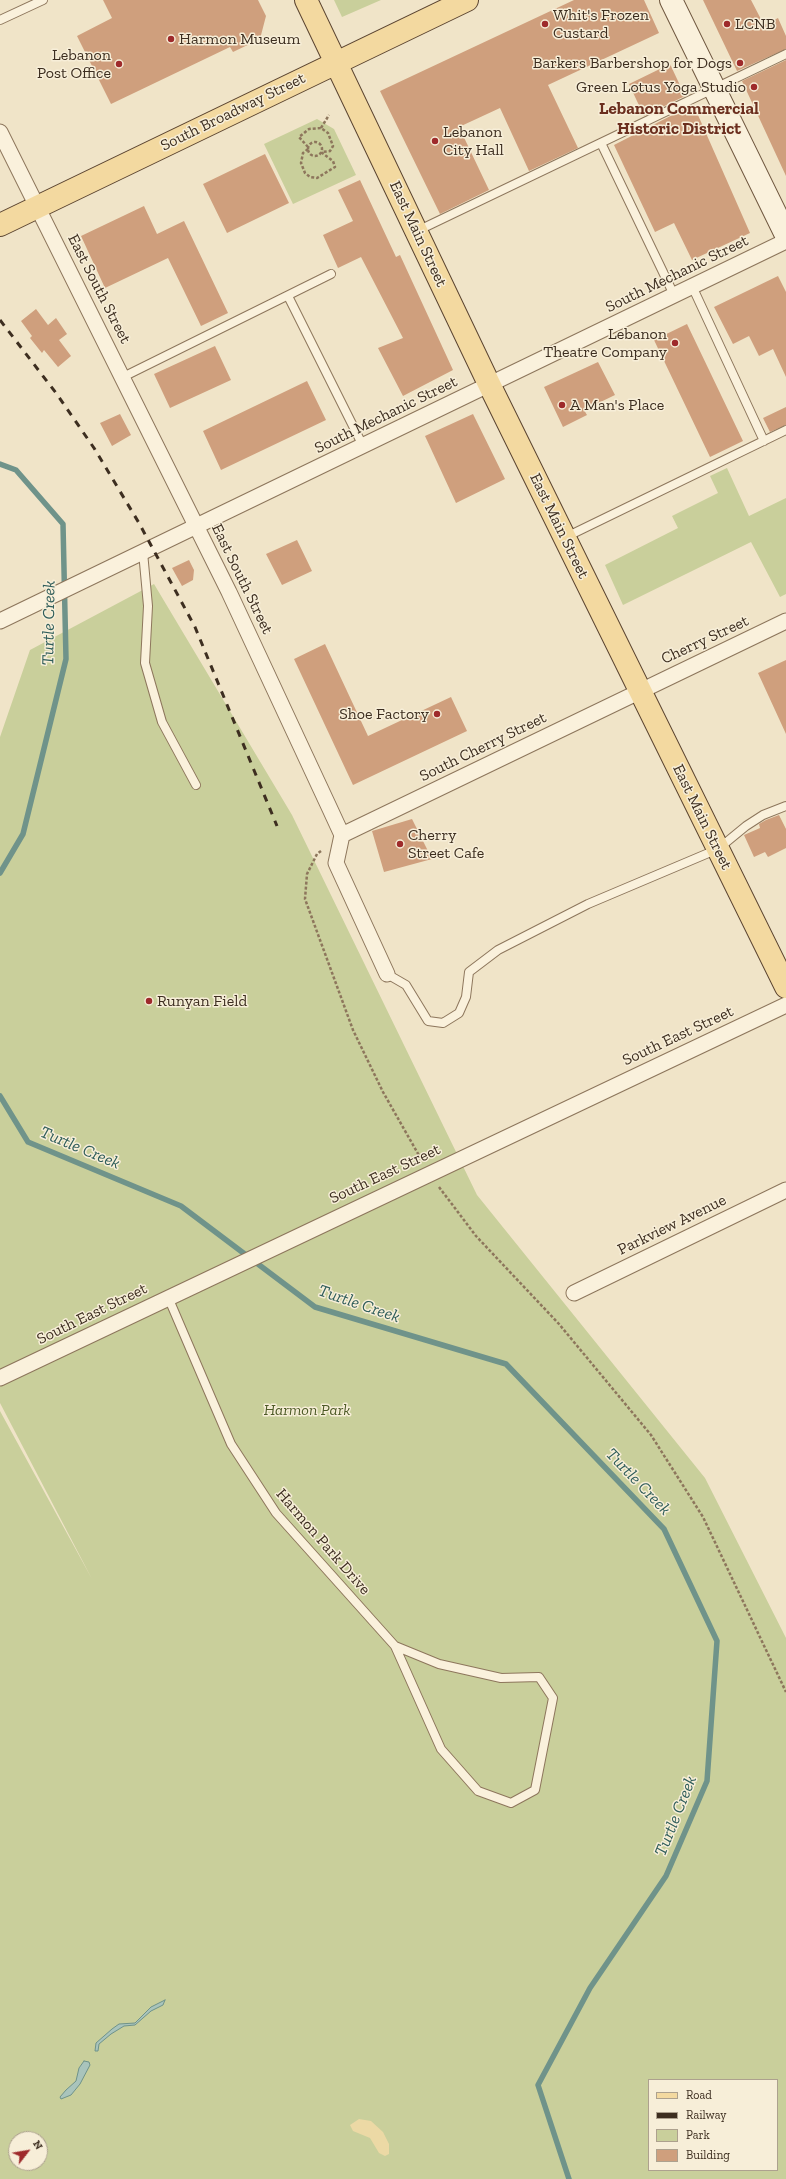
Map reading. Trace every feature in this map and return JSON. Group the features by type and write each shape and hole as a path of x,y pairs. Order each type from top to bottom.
{"main road":[{"name":"East Main Street","path":"306,0 490,386 786,987"},
{"name":"South Broadway Street","path":"0,225 467,0"}],"street":[{"path":"671,0 786,235"},
{"name":"East South Street","path":"0,132 197,526 342,835"},
{"name":"South Mechanic Street","path":"0,621 362,446 490,386 786,241"},
{"name":"Cherry Street","path":"640,691 786,621"},
{"name":"South Cherry Street","path":"342,835 640,691"},
{"path":"342,835 336,863 387,974"},
{"name":"South East Street","path":"0,1378 786,1005"},
{"name":"Parkview Avenue","path":"574,1293 786,1190"}],"lane":[{"path":"0,20 43,0"},
{"path":"416,231 786,54"},
{"path":"601,143 674,295"},
{"path":"123,377 331,274"},
{"path":"692,286 764,441"},
{"path":"288,296 362,446"},
{"path":"565,538 786,430"},
{"path":"143,552 148,606 145,663 162,722 196,785"},
{"path":"387,974 406,984 428,1022 443,1022 460,1013 466,997 469,972 498,950 588,904 718,849 746,826 763,816 786,806"},
{"name":"Harmon Park Drive","path":"168,1297 235,1451 276,1513 395,1646"},
{"path":"395,1646 439,1664 494,1676 539,1677 553,1698 535,1790 511,1803 478,1791 441,1749 395,1646"}],"path":[{"path":"321,128 329,115"},
{"path":"321,128 328,133 332,146 330,151 321,152 318,156 313,156 299,137 309,130 321,128"},
{"path":"313,142 321,146 321,152 333,161 335,167 317,178 310,177 305,173 301,163 303,153 313,142"},
{"path":"342,835 317,854 307,874 305,899 354,1030 383,1092 442,1192 476,1236 559,1324 651,1434 703,1517 786,1692"}],"green space":[{"path":"334,0 381,0 342,17"},
{"path":"317,119 334,129 356,175 293,204 264,144"},
{"path":"727,468 749,516 786,498 786,594 780,597 751,542 623,605 605,565 678,528 672,516 718,493 710,476"},
{"name":"Harmon Park","path":"154,584 292,815 477,1195 705,1478 786,1638 786,2179 0,2179 0,1411 92,1579 0,1403 0,737 30,650"}],"sand":[{"path":"359,2119 371,2121 383,2132 389,2144 389,2154 385,2156 379,2153 370,2138 353,2131 350,2125"}],"water":[{"path":"165,2000 163,2005 151,2011 135,2025 124,2026 111,2034 99,2044 98,2051 95,2051 96,2043 112,2029 119,2024 135,2023 151,2007"},
{"path":"84,2061 89,2062 90,2065 80,2084 71,2095 61,2099 60,2097 76,2081 79,2068"}],"building":[{"path":"103,0 258,0 266,16 260,39 233,52 230,47 111,104 77,36 112,18"},
{"path":"574,0 644,0 659,33 548,85 578,148 529,171 500,108 459,127 489,190 440,214 380,91"},
{"path":"703,0 751,0 764,25 778,18 786,36 786,49 737,71"},
{"path":"786,60 786,176 742,81"},
{"path":"670,64 685,96 644,116 629,84"},
{"path":"690,106 691,108 694,106 750,233 692,260 674,223 655,232 614,145"},
{"path":"265,154 289,203 227,233 203,184"},
{"path":"360,180 396,257 400,255 453,370 403,396 378,348 403,338 361,257 338,268 323,235 353,221 338,190"},
{"path":"144,206 157,234 184,221 228,313 201,326 168,258 105,288 81,236"},
{"path":"778,276 786,292 786,377 773,349 759,356 749,336 733,344 714,307"},
{"path":"36,309 48,325 56,318 67,334 59,340 71,356 58,367 44,350 42,353 30,338 32,336 21,321"},
{"path":"687,324 743,441 710,457 654,340"},
{"path":"215,346 231,380 170,408 154,374"},
{"path":"598,362 615,395 584,410 587,415 563,427 544,387"},
{"path":"307,381 326,420 221,470 203,431"},
{"path":"786,407 786,425 770,432 763,418"},
{"path":"120,414 131,435 112,446 100,423"},
{"path":"473,414 505,479 456,503 425,436"},
{"path":"297,540 312,571 282,585 266,554"},
{"path":"189,560 194,570 193,580 182,586 172,568"},
{"name":"Shoe Factory","path":"325,644 368,736 451,697 467,731 353,785 294,659"},
{"path":"786,660 786,734 758,673"},
{"path":"779,815 786,829 786,848 768,857 765,852 754,857 744,835 760,828 759,824 766,820"},
{"name":"Cherry Street Cafe","path":"412,819 432,859 384,872 372,831"}],"waterway":[{"name":"Turtle Creek","path":"0,464 16,470 63,524 66,659 23,834 0,873"},
{"name":"Turtle Creek","path":"0,1096 28,1142 181,1206 315,1307 506,1364 664,1529 717,1641 707,1781 666,1876 590,1988 538,2085 569,2179"}],"railway":[{"path":"0,320 56,393 94,448 139,523 195,627 277,826"}],"place":[{"name":"Whit's Frozen Custard","path":"545,24"},
{"name":"LCNB","path":"727,24"},
{"name":"Harmon Museum","path":"171,39"},
{"name":"Barkers Barbershop for Dogs","path":"740,63"},
{"name":"Lebanon Post Office","path":"119,64"},
{"name":"Green Lotus Yoga Studio","path":"754,87"},
{"name":"Lebanon City Hall","path":"435,141"},
{"name":"Lebanon Theatre Company","path":"675,343"},
{"name":"A Man's Place","path":"562,405"},
{"name":"Shoe Factory","path":"437,714"},
{"name":"Cherry Street Cafe","path":"400,844"},
{"name":"Runyan Field","path":"149,1001"}],"district":[{"name":"Lebanon Commercial Historic District","path":"679,119"}]}
